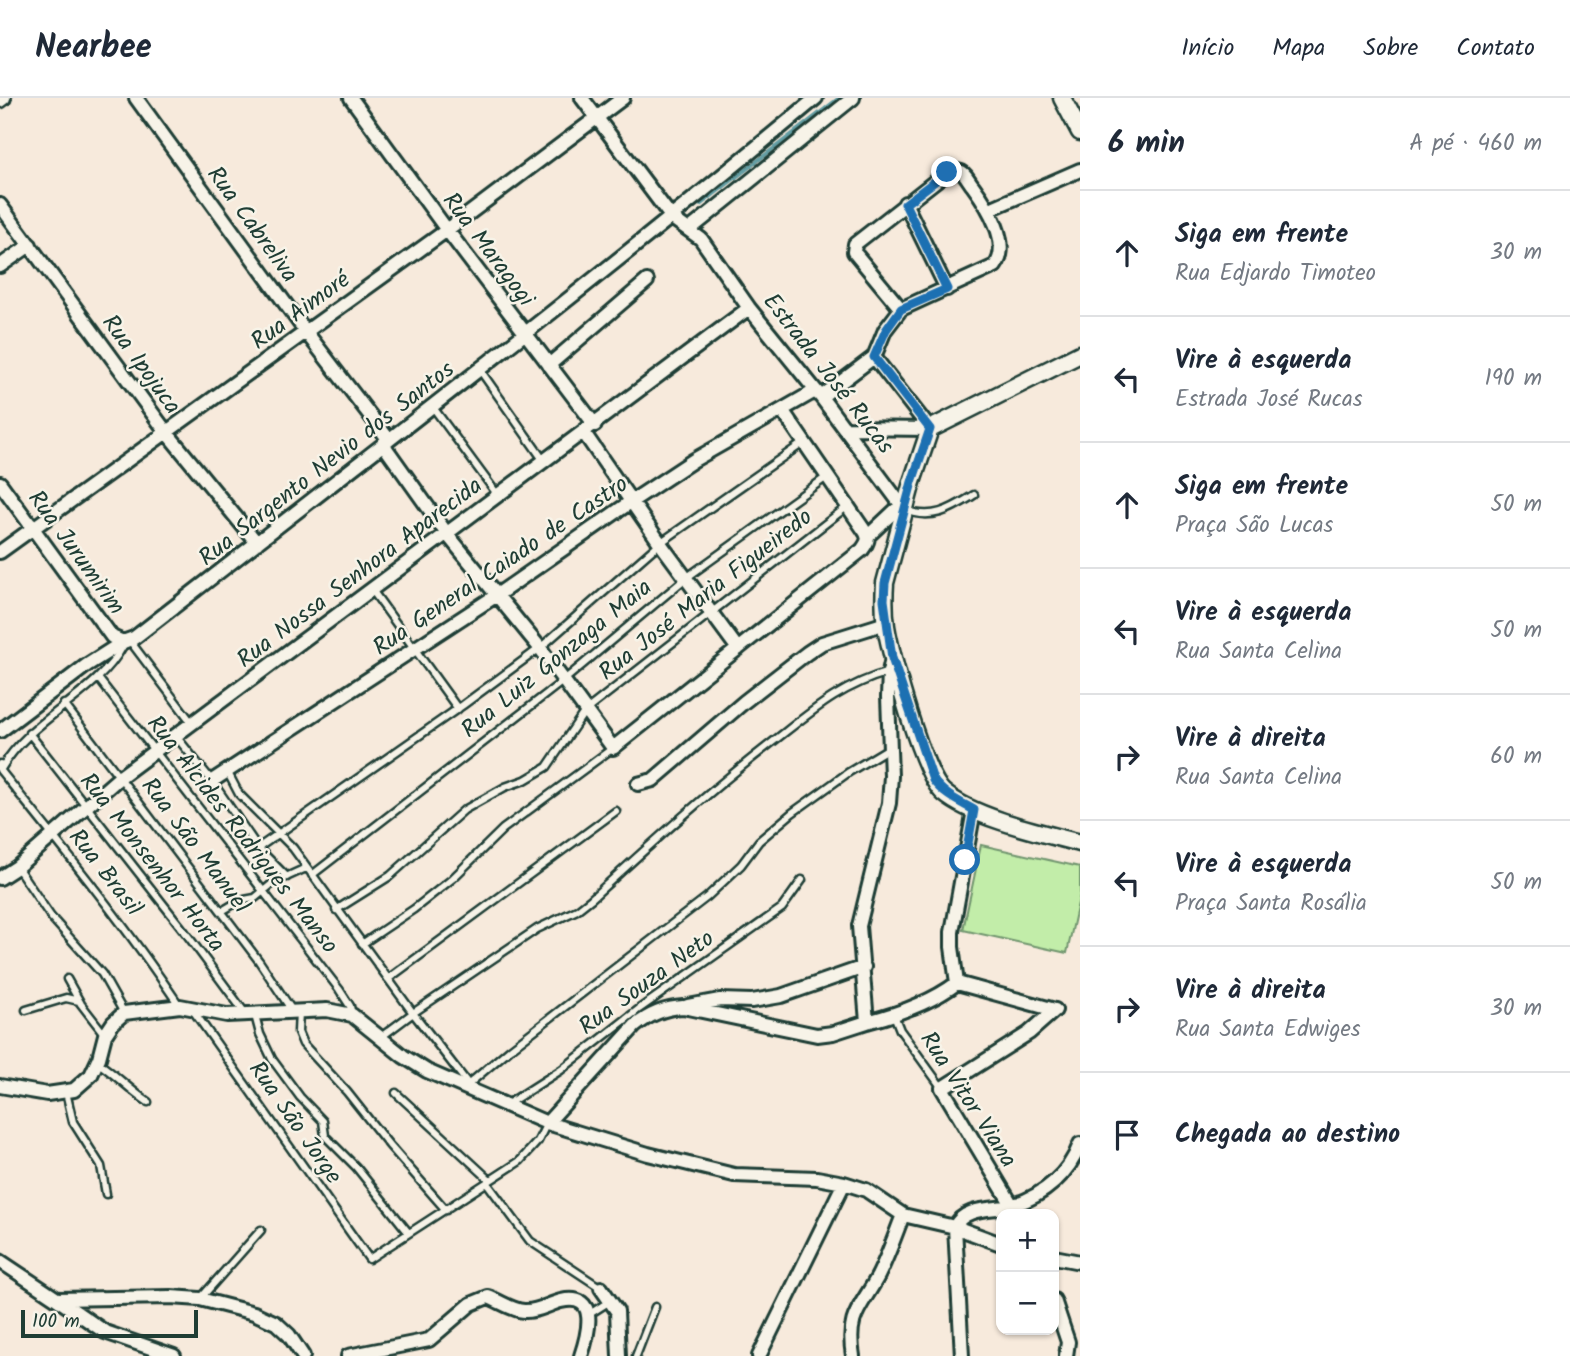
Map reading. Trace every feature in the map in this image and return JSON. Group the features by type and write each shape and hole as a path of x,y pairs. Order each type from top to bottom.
{"street":[{"name":"Rua Cabreliva","path":"136,98 386,442 447,534 540,648 613,748"},
{"name":"Rua Maragogi","path":"351,98 550,365 632,501 738,649"},
{"name":"Estrada José Rucas","path":"582,98 672,218 701,239 749,308 818,394 903,508"},
{"name":"Rua Aimoré","path":"0,552 447,230 623,98"},
{"name":"Rua Sargento Nevio dos Santos","path":"0,731 77,672 126,641 257,543 527,334 816,98"},
{"path":"689,230 853,98"},
{"path":"1062,98 1080,132"},
{"path":"901,309 854,249 855,244 947,172 955,170 963,173 990,209 1002,248 1000,261 995,266 901,309 886,330 874,357 930,429"},
{"path":"990,209 1080,170"},
{"path":"905,204 947,289"},
{"name":"Rua Ipojuca","path":"0,205 167,433 257,543"},
{"path":"0,266 30,245"},
{"path":"550,365 647,281"},
{"name":"Rua Nossa Senhora Aparecida","path":"0,878 17,867 120,777 175,735 749,308"},
{"path":"844,428 930,429 1080,354"},
{"name":"Rua General Caiado de Castro","path":"212,781 497,595 694,460 782,410 818,394 874,357"},
{"path":"782,410 866,533"},
{"path":"867,1022 859,926 889,803 891,665 885,583 903,508 930,429"},
{"name":"Rua Jurumirim","path":"0,483 112,637 126,641"},
{"path":"613,748 862,550 866,533 903,508"},
{"path":"638,783 653,780 744,702 822,643 886,623"},
{"path":"891,665 933,780 941,791 974,810 1080,843"},
{"path":"957,983 952,932 974,810"},
{"path":"547,1124 646,1017 662,1010 720,1000 752,1001 781,996 864,967"},
{"path":"942,1088 1029,1033 1055,1010 957,983"},
{"path":"683,1007 817,1035 894,1015 945,993 957,983"},
{"path":"0,1086 47,1094 74,1090 90,1074 97,1062 105,1035 124,1013 186,1007 227,1015 327,1010 352,1015 424,1069 469,1086 504,1106 547,1124 648,1154 734,1175 817,1178 844,1182 866,1190 903,1214 955,1227 996,1242"},
{"name":"Rua Vitor Viana","path":"942,1088 1012,1205"},
{"path":"962,1356 955,1227 957,1221 968,1213 1012,1205 1035,1196 1066,1170 1080,1144"},
{"path":"759,1356 844,1182"},
{"path":"853,1356 851,1342 858,1306 878,1276 903,1214"},
{"path":"1059,1258 1080,1262"},
{"path":"0,1261 105,1332 174,1356"},
{"path":"601,1288 617,1311 619,1356"},
{"path":"348,1356 429,1340 471,1304 488,1297 509,1307 527,1311 564,1300 578,1300 587,1309 588,1315 588,1331 581,1356"},
{"path":"57,1299 200,1299 276,1323 289,1335 303,1356"},
{"path":"1059,1315 1068,1342 1066,1356"}],"lane":[{"path":"480,370 544,461"},
{"path":"432,406 497,494"},
{"path":"258,848 458,709 540,648 660,543 805,442"},
{"name":"Rua Luiz Gonzaga Maia","path":"312,875 563,681 686,578 828,476"},
{"path":"903,508 921,514 940,514 974,495"},
{"name":"Rua José Maria Figueiredo","path":"336,910 390,876 464,810 505,786 525,780 547,767 585,711 848,506"},
{"path":"372,590 458,709"},
{"path":"0,771 11,752 29,733 97,678 118,656 126,641 192,723"},
{"path":"381,1037 537,929 568,915 591,900 716,787 829,699 891,665"},
{"name":"Rua Alcides Rodrigues Manso","path":"97,678 260,891 339,989 350,1006 352,1015"},
{"name":"Rua São Manuel","path":"64,704 296,1011"},
{"name":"Rua Monsenhor Horta","path":"29,733 250,1015 272,1059 300,1097 323,1121 325,1136 356,1167 408,1232"},
{"path":"175,735 212,781 258,848 287,877"},
{"path":"227,771 239,794 293,848 336,910 469,1086 510,1049 707,897 741,865 759,841 792,813 849,772 890,747"},
{"path":"362,944 414,909 452,879 503,829 613,748"},
{"path":"0,764 0,771"},
{"name":"Rua Brasil","path":"0,771 186,1007"},
{"path":"388,979 616,811"},
{"path":"17,867 51,918 102,974 124,1013"},
{"path":"222,911 239,901 255,898 272,883 306,868"},
{"name":"Rua Souza Neto","path":"504,1106 561,1070 639,1009 782,908 802,880"},
{"path":"66,979 105,1035"},
{"path":"26,1010 66,998 79,1001"},
{"name":"Rua São Jorge","path":"186,1007 369,1259 408,1232"},
{"path":"296,1011 298,1032 303,1044 446,1210"},
{"name":"Rua Vitor Viana","path":"894,1015 900,1030 942,1088"},
{"path":"97,1062 148,1102"},
{"path":"66,1092 73,1122 101,1166 106,1194"},
{"path":"396,1093 489,1182 530,1241 601,1288"},
{"path":"408,1232 520,1161 538,1141 547,1124"},
{"path":"200,1299 261,1230"},
{"path":"588,1315 611,1301"},
{"path":"636,1356 655,1307"}],"green space":[{"path":"981,845 1080,867 1080,894 1067,953 963,930"}],"waterway":[{"path":"700,205 839,98"}],"route":[{"path":"947,172 905,204 947,289 901,309 892,318 874,357 930,429 912,482 885,583 884,600 892,658 933,780 941,791 974,810 965,860"}]}
